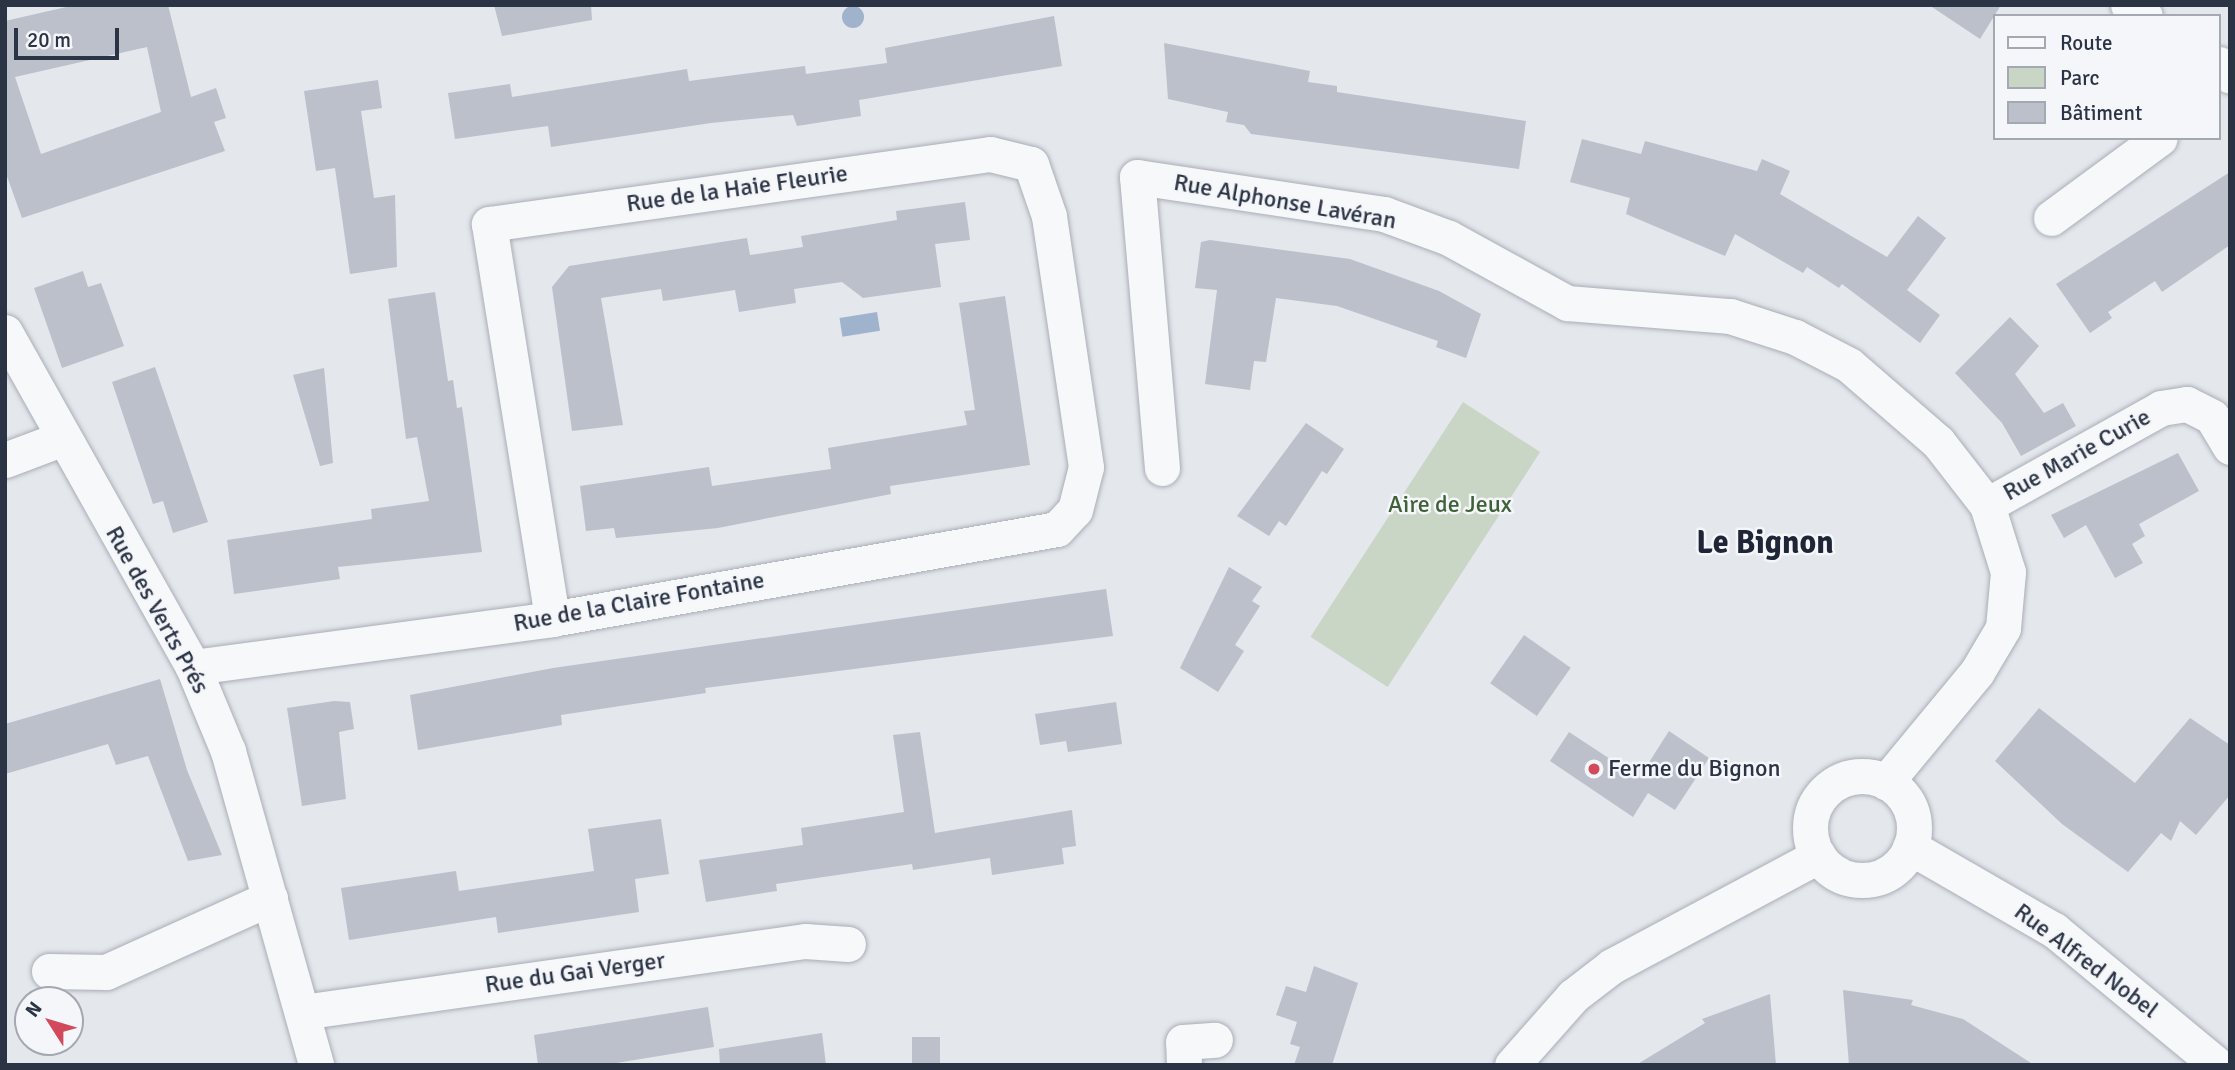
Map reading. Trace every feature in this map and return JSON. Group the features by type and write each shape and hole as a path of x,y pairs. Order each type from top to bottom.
{"street":[{"path":"2051,218 2157,140"},
{"name":"Rue de la Haie Fleurie","path":"552,619 489,224 990,154 1031,164 1049,216 1086,467 1075,510"},
{"name":"Rue Alphonse Lavéran","path":"1163,468 1137,177 1384,214 1449,237 1567,303 1730,316 1795,337 1898,401 1987,505 2008,572 2003,628 1977,672 1886,782"},
{"name":"Rue des Verts Prés","path":"5,332 61,439 193,667 228,751 316,1065"},
{"name":"Rue Marie Curie","path":"1987,505 2161,408 2188,404 2212,417 2230,447"},
{"path":"5,460 61,439"},
{"name":"Rue de la Claire Fontaine","path":"193,667 552,619 1030,536 1056,530 1075,510"},
{"path":"1853,777 1886,782 1908,803 1910,847 1902,862 1875,879 1843,877 1818,856 1810,823 1824,793 1853,777"},
{"name":"Rue Alfred Nobel","path":"1910,847 2054,930 2217,1065"},
{"path":"1511,1065 1573,996 1612,966 1818,856"},
{"path":"49,971 106,972 270,898"},
{"name":"Rue du Gai Verger","path":"302,1012 805,941 848,944"}],"green space":[{"name":"Aire de Jeux","path":"1463,402 1540,452 1388,687 1311,637"}],"water":[{"path":"849,6 857,6 864,13 864,21 857,28 849,28 842,21 842,13"},
{"path":"877,312 880,331 842,337 839,318"}],"building":[{"path":"75,5 168,5 191,97 216,88 226,118 214,122 225,151 22,218 5,171 5,21","holes":["147,47 161,112 41,154 15,77"]},
{"path":"494,5 591,5 592,20 502,36"},
{"path":"1929,5 2001,5 1980,39"},
{"path":"1054,16 1062,66 859,100 861,116 797,126 793,115 711,123 551,147 548,126 455,139 448,93 510,84 512,97 687,69 689,81 805,66 806,74 887,63 885,48"},
{"path":"1164,43 1310,71 1308,82 1337,86 1337,92 1526,121 1519,169 1251,134 1244,125 1226,122 1228,112 1168,99"},
{"path":"378,80 382,108 361,111 374,198 395,195 397,267 350,274 335,168 316,171 304,91"},
{"path":"1582,139 1641,154 1645,141 1757,171 1762,159 1790,171 1780,194 1887,257 1918,216 1946,238 1907,290 1940,315 1920,343 1842,284 1839,288 1807,267 1803,273 1735,234 1725,256 1626,214 1630,198 1570,182"},
{"path":"2230,172 2230,245 2162,292 2155,281 2108,312 2112,318 2090,333 2056,284"},
{"path":"965,202 970,240 935,244 941,287 863,298 842,282 794,289 796,303 739,312 735,290 663,301 661,289 601,298 623,425 572,431 552,287 569,266 747,238 750,255 803,247 801,236 897,220 896,211"},
{"path":"1210,240 1350,259 1439,291 1481,314 1466,358 1436,347 1438,341 1337,306 1276,298 1266,362 1254,361 1250,390 1205,384 1217,290 1195,288 1201,242"},
{"path":"83,271 88,287 101,283 124,346 62,368 34,288"},
{"path":"435,292 448,381 453,380 457,408 462,407 482,552 338,567 340,579 234,594 227,540 372,519 371,509 429,501 417,437 406,439 388,299"},
{"path":"1005,296 1030,465 890,486 891,494 718,528 616,538 614,528 586,531 580,486 709,467 712,486 831,469 828,448 967,425 964,411 975,410 959,303"},
{"path":"2010,317 2039,346 2015,374 2044,413 2063,403 2076,426 2021,456 2002,423 1955,373"},
{"path":"155,367 208,522 173,533 163,501 153,504 112,382"},
{"path":"324,368 333,463 320,466 293,375"},
{"path":"1306,423 1344,449 1327,474 1322,471 1286,526 1279,521 1269,536 1237,516"},
{"path":"2178,453 2199,491 2139,524 2145,536 2132,544 2143,563 2115,578 2086,525 2064,538 2051,515"},
{"path":"1229,567 1262,587 1252,601 1260,606 1235,645 1244,651 1218,692 1180,668"},
{"path":"1106,589 1113,636 705,688 706,693 561,715 562,725 418,750 410,695 553,668"},
{"path":"1524,635 1571,668 1537,716 1490,683"},
{"path":"160,679 187,770 222,855 188,861 148,756 116,765 108,744 5,774 5,724"},
{"path":"334,701 350,702 354,729 339,732 346,799 302,806 287,708"},
{"path":"1116,702 1122,744 1068,752 1066,741 1040,745 1035,714"},
{"path":"2039,708 2135,783 2190,718 2230,745 2230,795 2196,835 2180,821 2171,841 2161,833 2128,872 2062,824 1995,761"},
{"name":"Ferme du Bignon","path":"1669,731 1709,758 1675,810 1648,793 1633,817 1550,761 1569,732 1639,778"},
{"path":"920,732 935,833 1072,810 1076,846 1062,848 1064,864 992,875 990,858 913,870 912,864 776,884 777,891 706,902 699,860 803,845 801,828 904,812 893,735"},
{"path":"661,819 669,874 635,879 639,912 498,933 496,917 349,940 341,888 456,871 459,891 594,871 588,829"},
{"path":"1314,966 1358,983 1332,1065 1294,1065 1300,1047 1290,1044 1297,1022 1276,1015 1286,986 1306,992"},
{"path":"1843,990 1913,1000 1911,1005 1963,1019 2034,1065 1849,1065"},
{"path":"1770,994 1776,1065 1636,1065 1705,1023 1702,1019"},
{"path":"708,1007 714,1047 604,1065 538,1065 534,1035"},
{"path":"822,1033 826,1065 720,1065 719,1049"},
{"path":"912,1037 940,1037 940,1065 912,1065"}],"place":[{"name":"Ferme du Bignon","path":"1594,769"}],"district":[{"name":"Le Bignon","path":"1765,543"}]}
